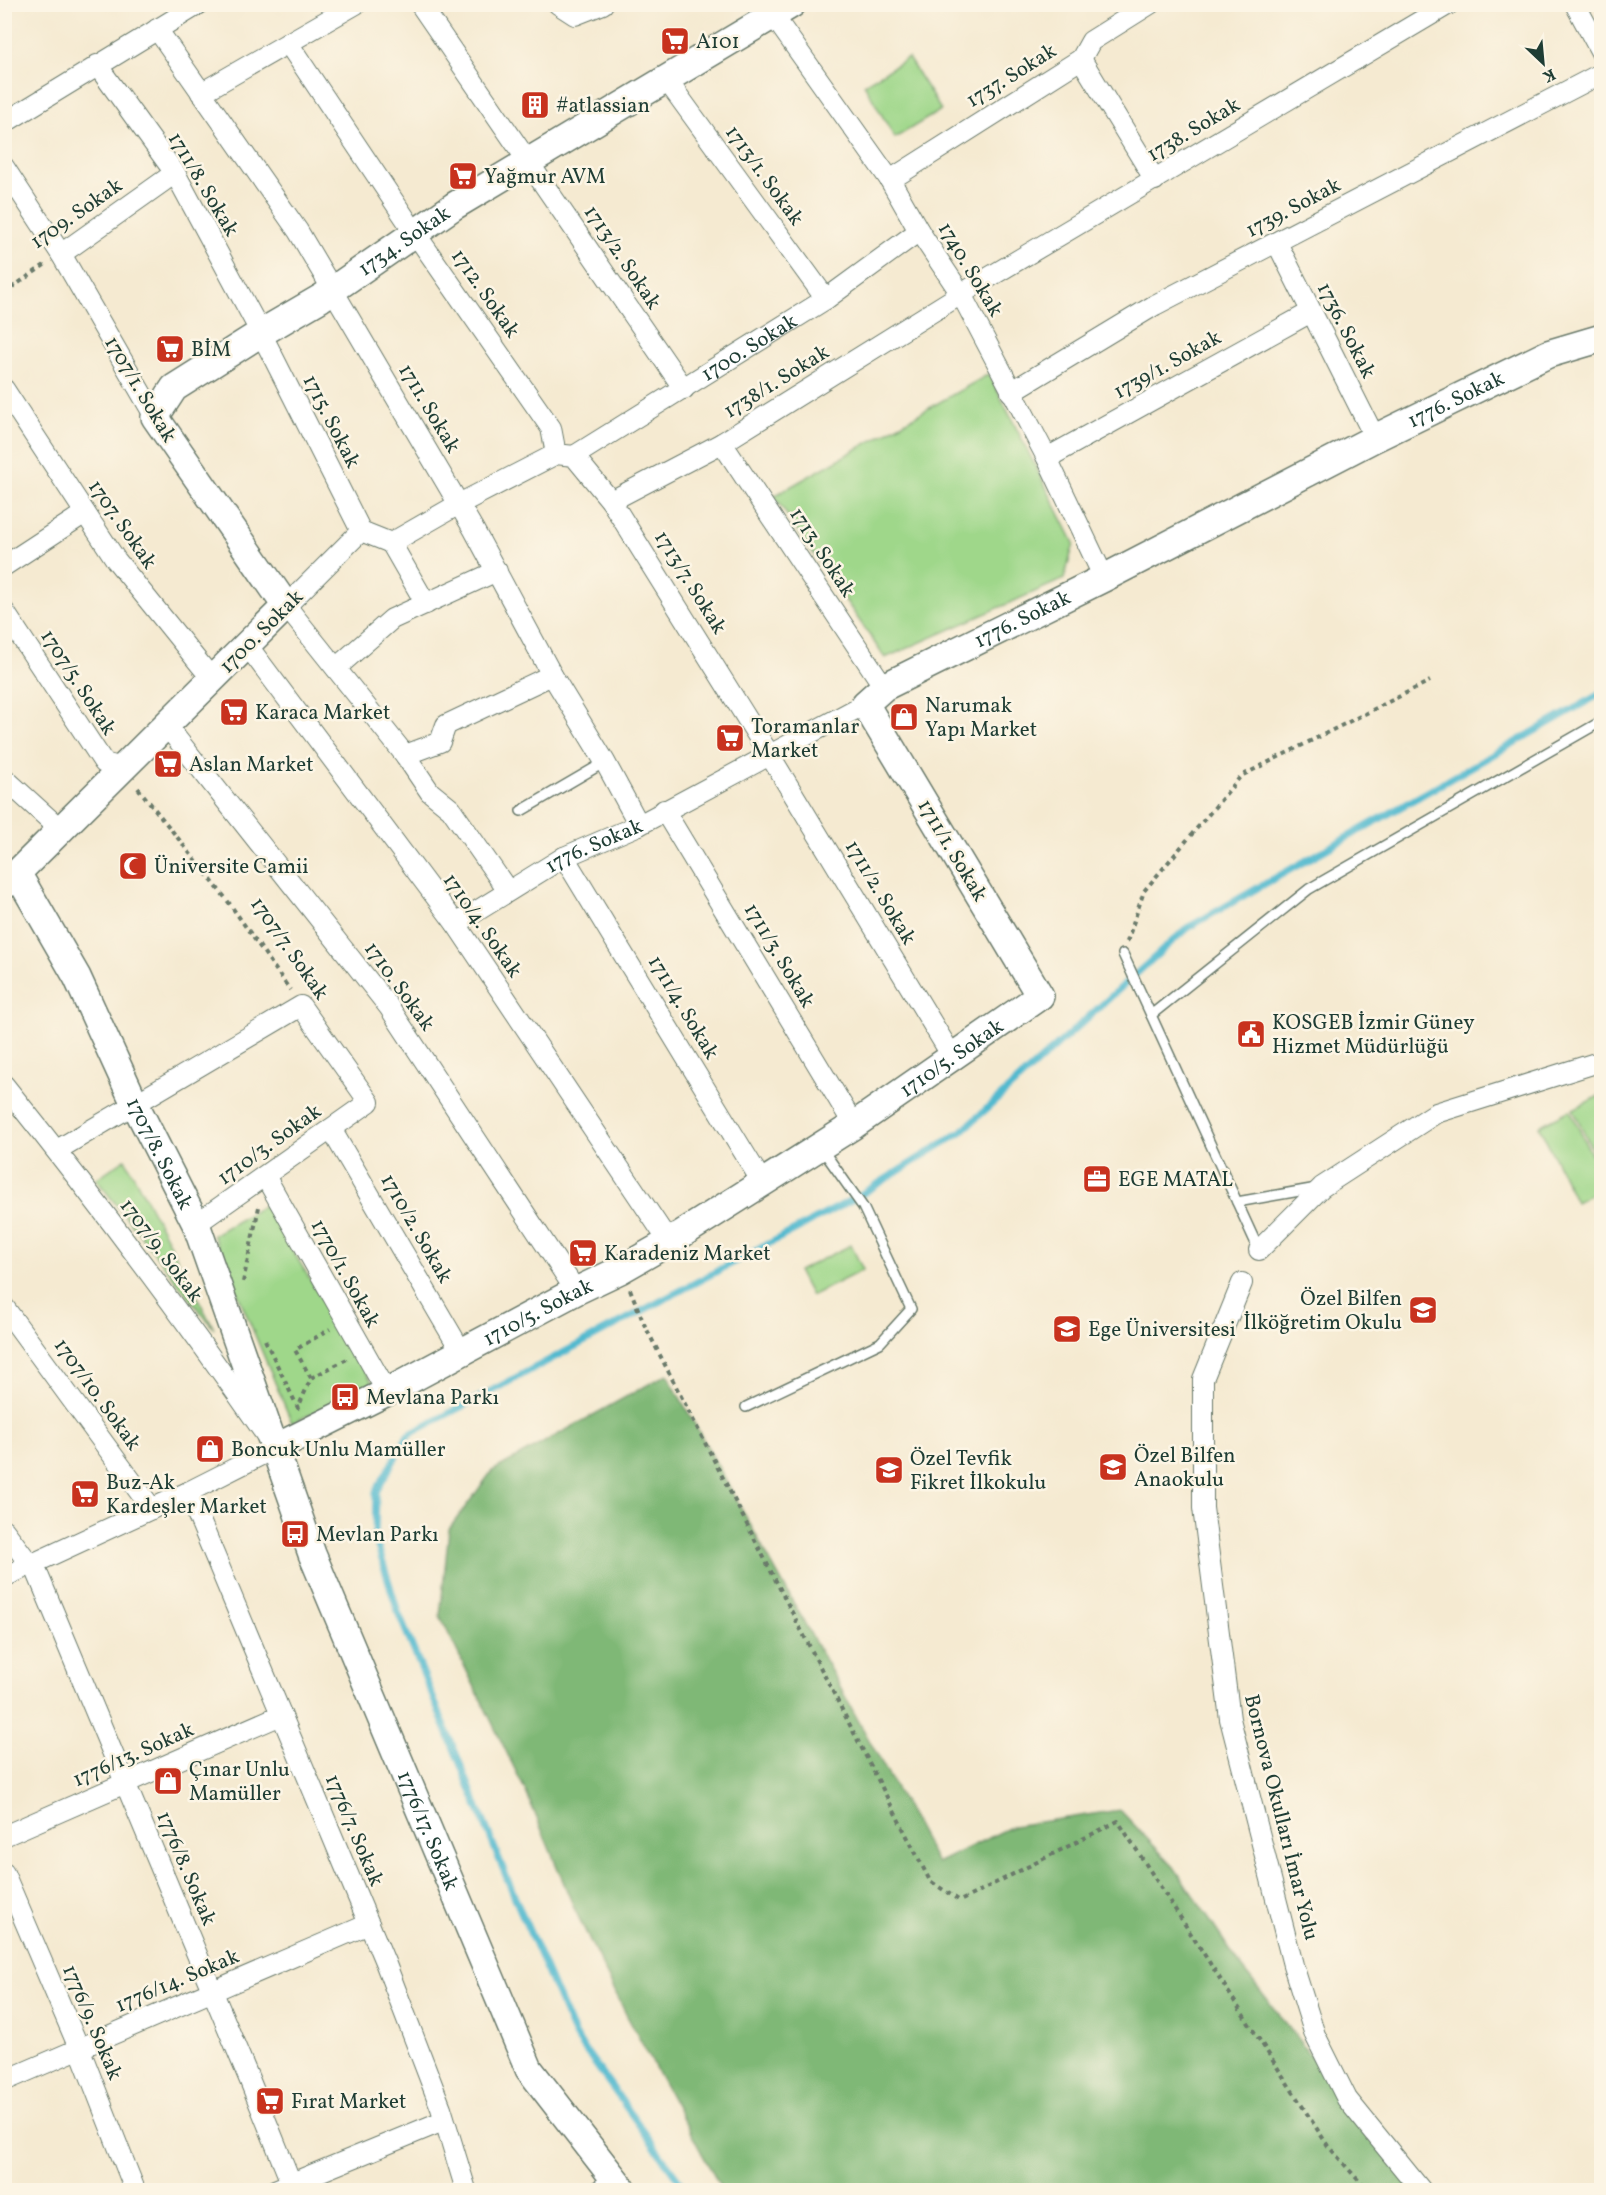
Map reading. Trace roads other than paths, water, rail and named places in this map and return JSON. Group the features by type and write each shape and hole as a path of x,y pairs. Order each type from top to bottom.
{"street":[{"path":"4,123 199,4"},
{"path":"201,93 356,4"},
{"name":"1713/2. Sokak","path":"420,4 684,389"},
{"path":"566,10 603,4"},
{"name":"1737. Sokak","path":"890,180 1081,59 1091,41 1150,4"},
{"name":"1738. Sokak","path":"961,294 1449,4"},
{"path":"1575,4 1602,54"},
{"name":"1734. Sokak","path":"156,417 174,388 332,290 454,206 666,80 776,8"},
{"name":"1740. Sokak","path":"776,8 890,180 919,231 961,294 1047,458 1104,578"},
{"name":"1711. Sokak","path":"157,29 298,231 459,504 552,675 605,762 639,825"},
{"name":"1712. Sokak","path":"288,43 415,233 550,428 565,455"},
{"path":"1081,59 1155,180"},
{"name":"1711/8. Sokak","path":"97,65 175,173 261,333"},
{"name":"1739. Sokak","path":"1011,392 1155,305 1602,73"},
{"name":"1713/1. Sokak","path":"666,80 826,299"},
{"name":"1707/1. Sokak","path":"4,167 61,254 156,417 286,606"},
{"name":"1709. Sokak","path":"61,254 175,173"},
{"name":"1700. Sokak","path":"391,543 459,504 565,455 684,389 826,299 919,231"},
{"name":"1736. Sokak","path":"1277,243 1376,438"},
{"name":"1738/1. Sokak","path":"612,501 722,443 961,294"},
{"name":"1739/1. Sokak","path":"1047,458 1311,312"},
{"name":"1715. Sokak","path":"261,333 361,531"},
{"name":"1776. Sokak","path":"456,924 564,857 639,825 875,696 1376,438 1548,354 1602,338"},
{"name":"1707. Sokak","path":"4,389 116,560 212,679"},
{"name":"1713. Sokak","path":"722,443 875,696"},
{"name":"1713/7. Sokak","path":"565,455 612,501 769,754"},
{"path":"4,566 85,513"},
{"path":"361,531 391,543 426,604"},
{"name":"1700. Sokak","path":"11,880 361,531"},
{"path":"336,668 392,620 497,571"},
{"path":"286,606 405,755 430,792 451,809 508,891"},
{"name":"1707/5. Sokak","path":"4,611 104,763 122,768"},
{"name":"1710/4. Sokak","path":"247,645 456,924 669,1242"},
{"path":"405,755 440,742 446,725 552,675"},
{"name":"1711/1. Sokak","path":"875,696 1040,996"},
{"name":"1710. Sokak","path":"166,725 389,1007 576,1291"},
{"name":"1711/2. Sokak","path":"769,754 952,1056"},
{"path":"4,778 60,830"},
{"name":"1711/3. Sokak","path":"664,810 854,1125"},
{"name":"1711/4. Sokak","path":"564,857 762,1182"},
{"name":"1707/8. Sokak","path":"11,880 77,977 135,1104 196,1224 275,1448"},
{"name":"1710/5. Sokak","path":"4,1577 188,1492 275,1448 380,1382 461,1351 620,1270 669,1242 854,1125 1040,996"},
{"name":"1707/7. Sokak","path":"135,1104 301,1006 369,1102"},
{"path":"1259,1250 1322,1187 1436,1113 1602,1061"},
{"name":"1707/9. Sokak","path":"4,1085 57,1150 197,1335 275,1448"},
{"name":"1710/3. Sokak","path":"196,1224 369,1102"},
{"path":"57,1150 135,1104"},
{"name":"1710/2. Sokak","path":"331,1129 461,1351"},
{"name":"1770/1. Sokak","path":"265,1176 380,1382"},
{"name":"Bornova Okulları İmar Yolu","path":"1242,1282 1203,1379 1203,1508 1230,1719 1293,1965 1315,2035 1347,2099 1421,2190"},
{"name":"1707/10. Sokak","path":"4,1307 152,1509"},
{"name":"1776/17. Sokak","path":"275,1448 312,1554 529,2069 613,2187"},
{"name":"1776/7. Sokak","path":"188,1492 369,1924 437,2098 466,2190"},
{"name":"1776/8. Sokak","path":"4,1530 32,1566 213,1991 287,2188"},
{"name":"1776/13. Sokak","path":"4,1836 281,1715"},
{"name":"1776/9. Sokak","path":"4,1873 79,2049 135,2190"},
{"name":"1776/14. Sokak","path":"4,2081 369,1924"},
{"path":"287,2188 443,2121"}],"lane":[{"path":"1151,1015 1309,889 1602,721"},
{"path":"521,811 605,762"},
{"path":"1123,954 1259,1250"},
{"path":"746,1407 880,1343 911,1309 861,1203 820,1147"},
{"path":"1237,1202 1322,1187"}],"waterway":[{"path":"686,2190 575,2036 518,1905 398,1612 375,1537 376,1492 408,1435 857,1197 961,1132 1187,928 1602,693"}],"place":[{"name":"A101","path":"675,41"},
{"name":"#atlassian","path":"535,105"},
{"name":"Yağmur AVM","path":"463,176"},
{"name":"BİM","path":"170,349"},
{"name":"Karaca Market","path":"234,712"},
{"name":"Narumak Yapı Market","path":"904,717"},
{"name":"Toramanlar Market","path":"730,738"},
{"name":"Aslan Market","path":"168,764"},
{"name":"Üniversite Camii","path":"133,866"},
{"name":"KOSGEB İzmir Güney Hizmet Müdürlüğü","path":"1251,1034"},
{"name":"EGE MATAL","path":"1097,1179"},
{"name":"Karadeniz Market","path":"583,1253"},
{"name":"Özel Bilfen İlköğretim Okulu","path":"1423,1310"},
{"name":"Ege Üniversitesi","path":"1067,1329"},
{"name":"Mevlana Parkı","path":"345,1397"},
{"name":"Boncuk Unlu Mamüller","path":"210,1449"},
{"name":"Özel Bilfen Anaokulu","path":"1113,1467"},
{"name":"Özel Tevfik Fikret İlkokulu","path":"889,1470"},
{"name":"Buz-Ak Kardeşler Market","path":"85,1494"},
{"name":"Mevlan Parkı","path":"295,1534"},
{"name":"Çınar Unlu Mamüller","path":"168,1781"},
{"name":"Fırat Market","path":"270,2101"}]}
